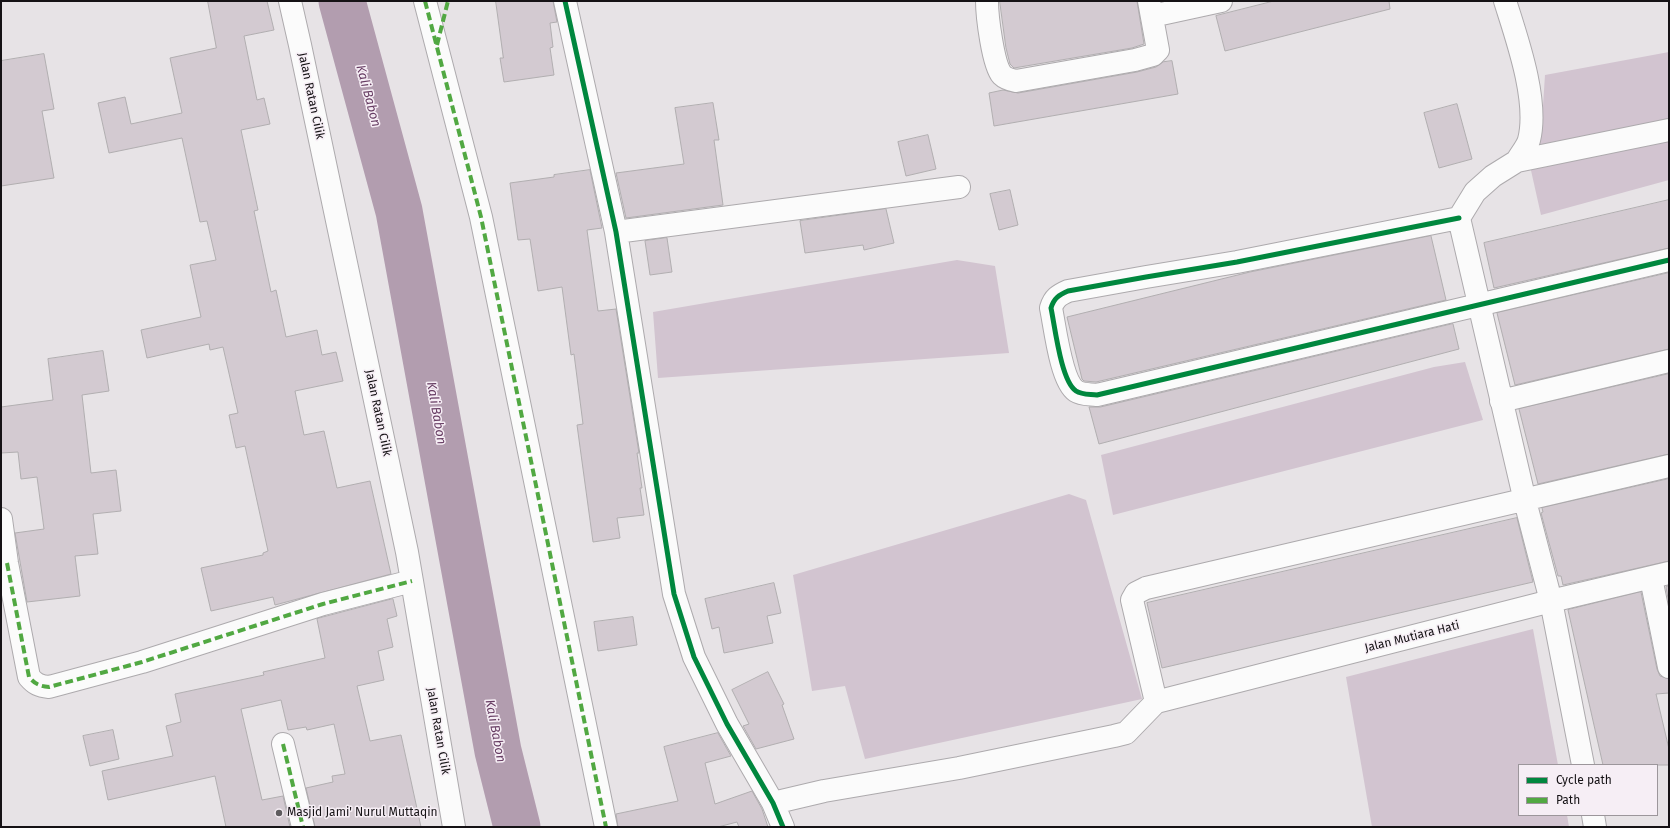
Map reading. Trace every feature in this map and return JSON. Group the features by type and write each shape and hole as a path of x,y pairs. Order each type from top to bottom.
{"street":[{"name":"Jalan Ratan Cilik","path":"290,1 412,581 454,827"},
{"path":"425,1 481,217 606,827"},
{"path":"565,1 616,232 674,594 694,657 727,724 773,804 783,827"},
{"path":"987,1 991,34 998,68 1007,78 1016,81 1135,60 1153,55 1158,50 1151,8 1221,1"},
{"path":"1505,1 1518,40 1531,99 1532,120 1528,141 1517,161"},
{"path":"1583,764 1551,601 1524,501 1480,304 1459,218 1475,192 1493,176 1517,161 1669,130"},
{"path":"616,232 959,187"},
{"path":"1459,218 1237,262 1068,292 1060,295 1054,300 1051,308 1064,372 1068,382 1075,390 1084,394 1097,395 1669,260"},
{"path":"1501,401 1669,361"},
{"path":"773,804 824,791 959,768 1126,733 1156,702 1132,600 1136,593 1146,588 1669,466"},
{"path":"1,519 4,563 29,677 35,684 41,686 48,687 142,662 323,604 412,581"},
{"path":"1660,576 1669,667"},
{"name":"Jalan Mutiara Hati","path":"1156,702 1551,601 1660,576"},
{"path":"284,744 303,827"},
{"path":"1593,816 1596,827"}],"shaded area":[{"path":"1669,52 1669,180 1541,215 1530,166 1542,121 1545,75"},
{"path":"957,260 995,266 1009,353 658,378 653,312"},
{"path":"1465,362 1483,420 1113,515 1101,455 1434,367"},
{"path":"1069,494 1086,500 1142,699 865,759 845,686 812,691 793,575"},
{"path":"1533,629 1558,764 1518,764 1518,816 1567,816 1569,827 1372,827 1346,677"}],"building":[{"path":"208,1 267,1 274,30 244,36 257,100 264,98 270,124 241,130 258,210 254,211 271,292 276,290 286,337 317,330 322,355 336,352 343,381 295,391 304,435 324,431 337,488 370,481 391,574 275,605 273,597 211,611 201,568 263,555 263,553 268,551 245,446 236,448 229,415 238,413 223,347 210,350 209,344 147,358 141,330 201,317 190,265 216,260 207,221 200,222 182,138 109,153 98,103 125,97 131,124 182,113 170,58 216,48"},
{"path":"496,1 553,1 557,22 550,23 553,47 550,48 554,75 504,82 500,58 503,58"},
{"path":"1000,1 1137,1 1144,44 1132,48 1014,68 1010,64 1006,48"},
{"path":"1274,1 1389,1 1390,9 1225,51 1216,16"},
{"path":"44,54 54,109 42,111 54,178 1,186 1,61"},
{"path":"1172,61 1178,94 994,126 989,93 1003,90 1018,93 1137,72 1156,67 1163,62"},
{"path":"713,103 719,140 714,140 723,205 626,218 616,173 684,164 675,108"},
{"path":"1457,104 1472,159 1439,168 1424,113"},
{"path":"928,135 936,169 906,176 898,142"},
{"path":"590,170 602,228 587,230 598,311 616,309 639,453 637,453 644,515 617,518 620,538 593,542 577,425 583,424 574,354 571,355 562,287 538,291 530,239 518,240 510,183"},
{"path":"1010,190 1018,225 999,230 990,194"},
{"path":"1669,200 1669,248 1494,288 1484,243"},
{"path":"886,209 894,243 864,250 863,245 805,253 800,221"},
{"path":"1431,236 1446,300 1096,382 1084,381 1082,379 1067,317 1250,272"},
{"path":"667,238 672,272 650,275 645,241"},
{"path":"1669,273 1669,349 1515,385 1497,313"},
{"path":"1453,324 1459,349 1099,444 1089,407 1100,407"},
{"path":"103,351 109,391 82,395 91,473 116,470 121,511 93,514 98,554 75,556 80,596 27,602 15,533 44,529 37,477 21,479 18,452 1,453 1,407 53,400 48,359"},
{"path":"1669,374 1669,454 1538,484 1519,409"},
{"path":"1669,479 1669,561 1563,585 1561,576 1558,576 1541,513 1543,512 1542,508"},
{"path":"1517,518 1533,582 1162,668 1147,603"},
{"path":"774,583 781,613 767,616 773,643 724,653 719,627 712,629 705,599"},
{"path":"1669,586 1669,604 1666,587"},
{"path":"1641,592 1657,669 1660,676 1669,679 1669,693 1656,694 1669,749 1669,765 1603,764 1568,610"},
{"path":"393,599 397,616 387,619 393,647 378,651 384,680 357,686 370,741 401,735 421,827 315,827 306,788 333,782 332,776 345,774 334,724 307,730 306,727 288,730 281,700 241,709 262,800 283,796 290,827 226,827 215,776 108,800 102,771 173,756 166,726 181,722 175,694 264,675 263,672 325,658 317,619"},
{"path":"633,617 637,645 598,651 594,622"},
{"path":"768,672 784,704 782,705 794,739 756,749 743,726 749,724 732,690"},
{"path":"113,730 119,759 90,766 83,736"},
{"path":"718,733 731,756 705,763 715,804 752,791 762,809 768,827 739,827 737,822 718,827 618,827 616,814 678,801 664,747"}],"waterway":[{"name":"Kali Babon","path":"342,1 399,211 498,751 517,827"}],"marked path":[{"path":"425,1 481,217 606,827"},
{"path":"437,45 448,1"},
{"path":"7,563 29,677 38,684 49,687 142,662 323,604 412,581"},
{"path":"283,744 303,827"}],"cycle path":[{"path":"565,1 616,232 674,594 694,657 727,724 773,803 783,827"},
{"path":"1459,218 1237,262 1068,291 1057,297 1051,308 1059,353 1066,376 1076,391 1083,394 1097,395 1669,260"}],"place":[{"name":"Masjid Jami' Nurul Muttaqin","path":"279,813"}]}
